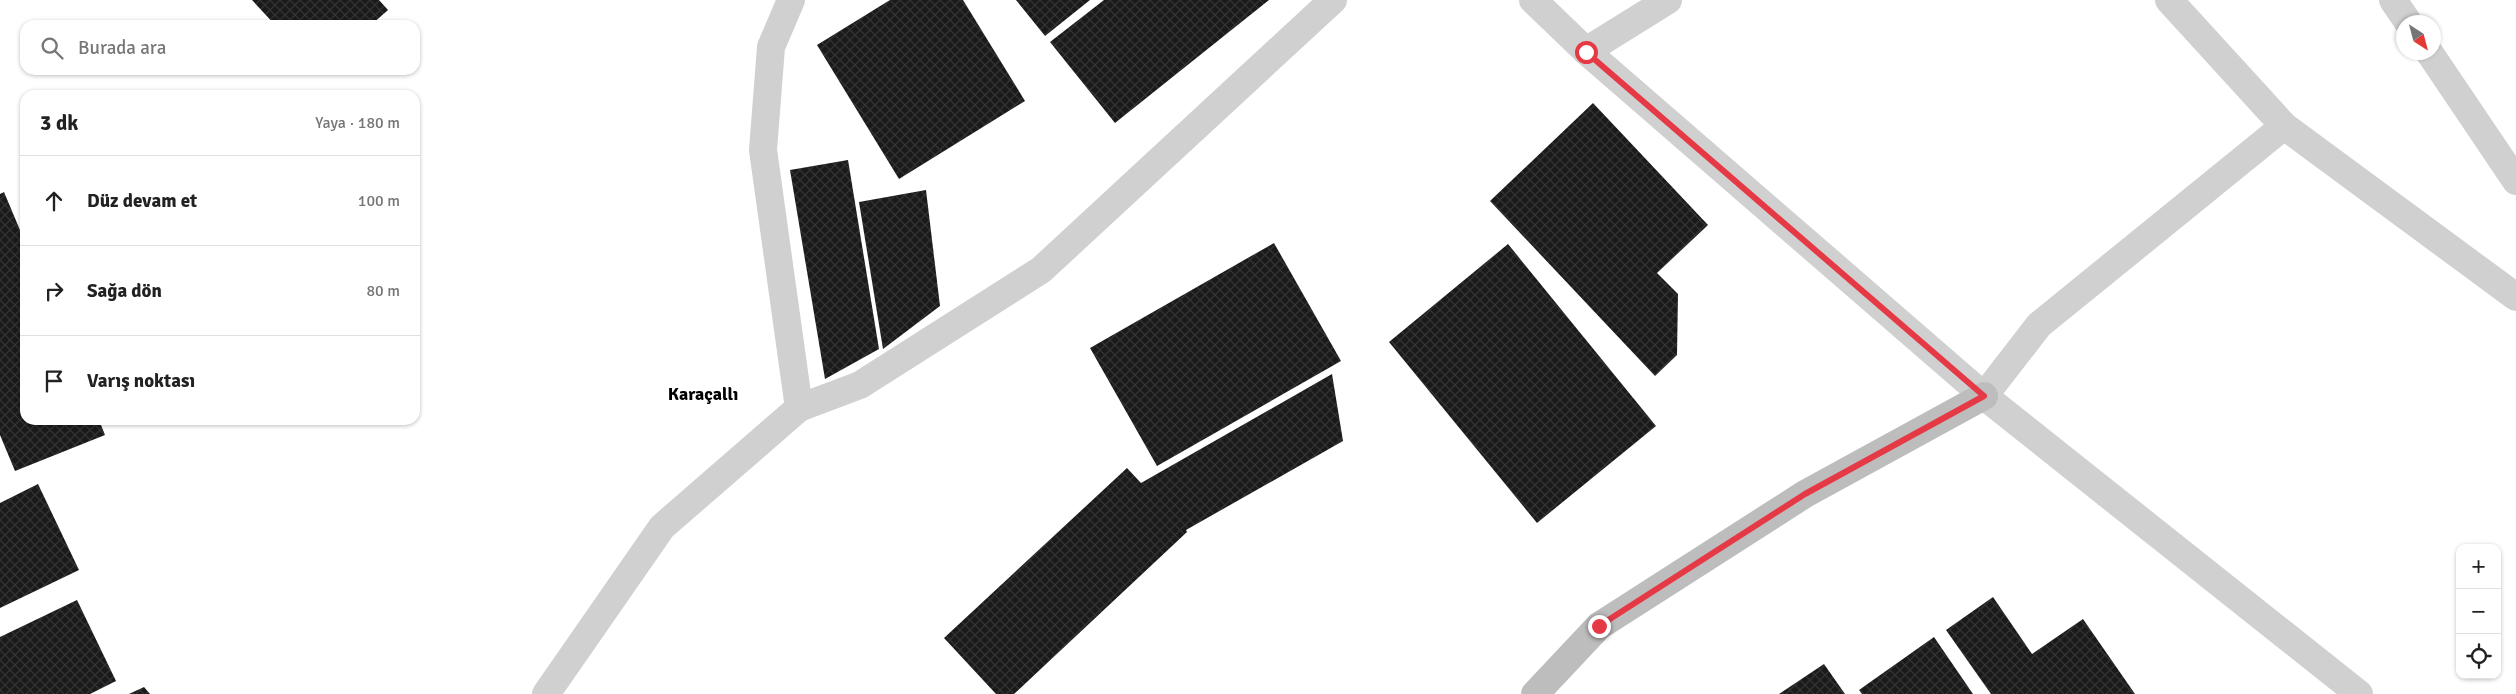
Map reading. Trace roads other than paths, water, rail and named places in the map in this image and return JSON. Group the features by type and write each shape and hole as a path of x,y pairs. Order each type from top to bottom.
{"main road":[{"path":"1535,694 1599,626 1805,494 1984,396"}],"street":[{"path":"791,0 771,47 763,150 799,408"},
{"path":"546,694 662,527 799,408 860,385 1041,270 1333,0"},
{"path":"1533,0 1586,52 1984,396 2359,694"},
{"path":"1586,52 1668,0"},
{"path":"2169,0 2284,126 2516,297"},
{"path":"2393,0 2403,15"},
{"path":"2434,60 2516,181"},
{"path":"1984,396 2040,325 2284,126"}],"district":[{"name":"Karaçallı","path":"703,394"}]}
